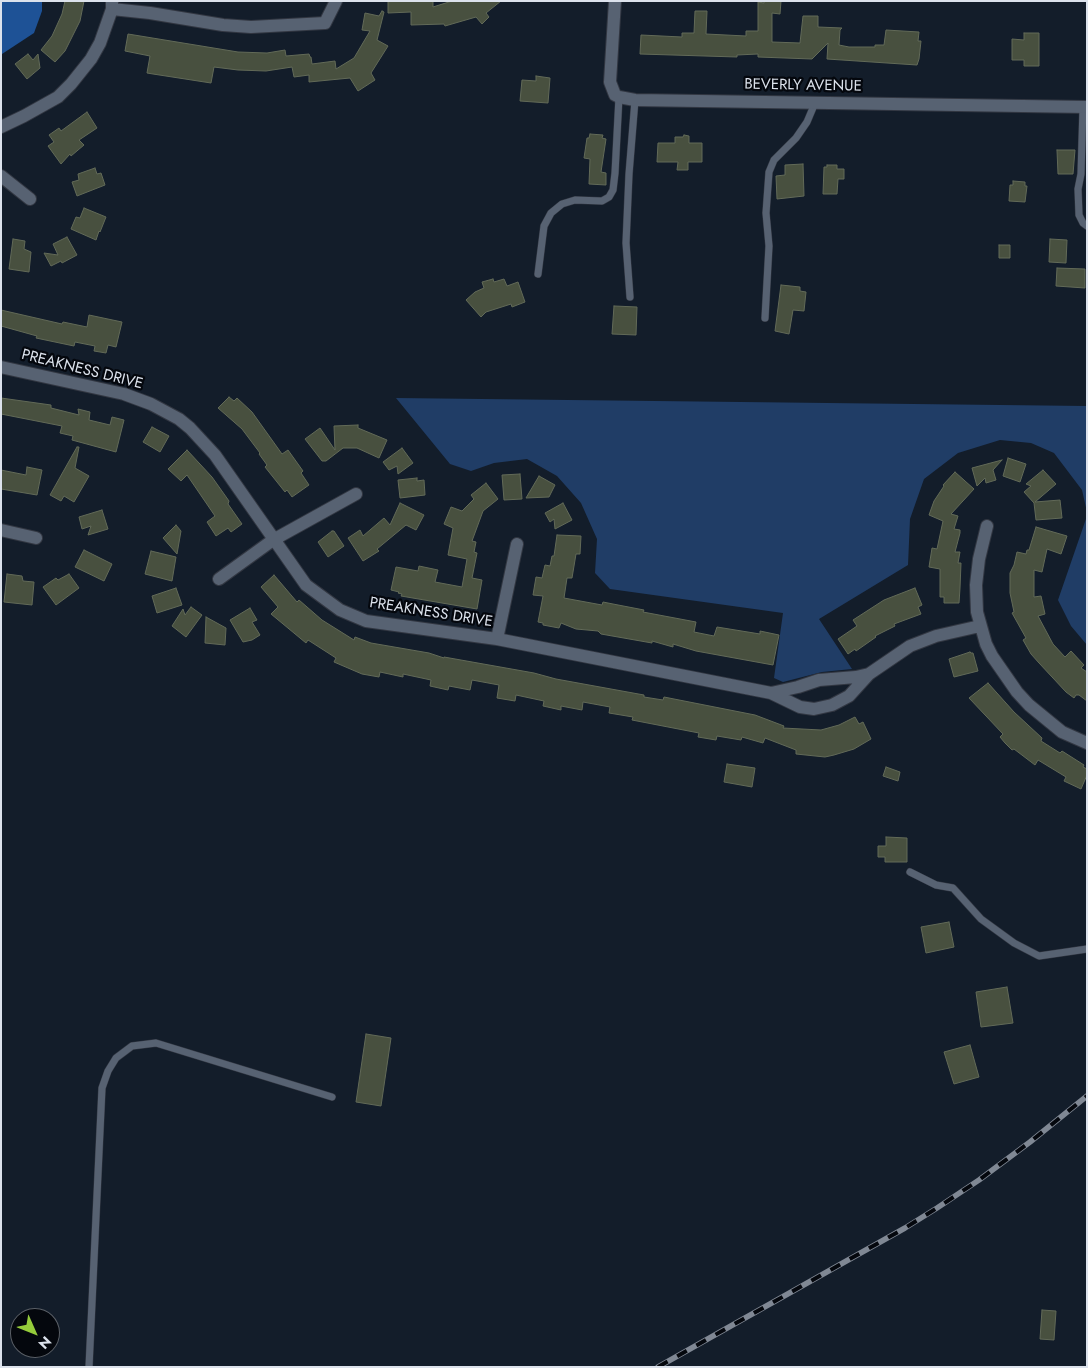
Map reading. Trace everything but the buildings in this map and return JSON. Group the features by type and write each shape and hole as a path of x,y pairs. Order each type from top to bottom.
{"street":[{"path":"1,127 58,97 71,84 92,59 100,43 112,5 223,26 251,27 324,23 336,1"},
{"path":"615,1 610,82 615,94 620,97"},
{"name":"BEVERLY AVENUE","path":"620,97 635,100 1085,107"},
{"path":"1,176 30,199"},
{"name":"PREAKNESS DRIVE","path":"1,367 124,394 151,404 179,419 215,454 306,585 340,610 366,621 497,639 771,693 800,707 814,709 832,705 849,696 869,674 910,646 936,636 980,626"},
{"path":"219,579 273,540 356,494"},
{"path":"987,526 979,559 976,585 977,612 980,626 992,656 1017,692 1029,705 1062,732 1087,743"},
{"path":"1,530 36,538"},
{"path":"497,639 517,544"},
{"name":"PREAKNESS DRIVE","path":"771,693 819,680 869,674"}],"lane":[{"path":"538,274 544,226 551,213 562,204 575,200 602,201 613,190 620,97"},
{"path":"630,297 626,243 628,174 635,100"},
{"path":"765,318 769,246 766,213 769,172 774,160 796,138 807,122 815,103"},
{"path":"1085,107 1081,174 1078,190 1079,215 1087,226"},
{"path":"910,872 936,885 953,888 981,919 1014,943 1039,956 1087,949"},
{"path":"89,1367 102,1088 108,1071 116,1058 132,1046 156,1043 332,1097"}],"shaded area":[{"path":"1,1 42,1 42,11 34,33 2,54"},
{"path":"396,398 1087,406 1087,512 1082,490 1054,453 1031,443 1000,440 958,453 924,479 910,519 908,565 819,619 852,669 822,672 783,682 774,678 783,613 610,589 595,573 597,539 581,503 557,476 527,459 494,463 471,471 450,464"},
{"path":"1087,516 1087,645 1071,626 1058,600"}],"railway":[{"path":"658,1367 905,1228 937,1208 1030,1142 1087,1096"}]}
